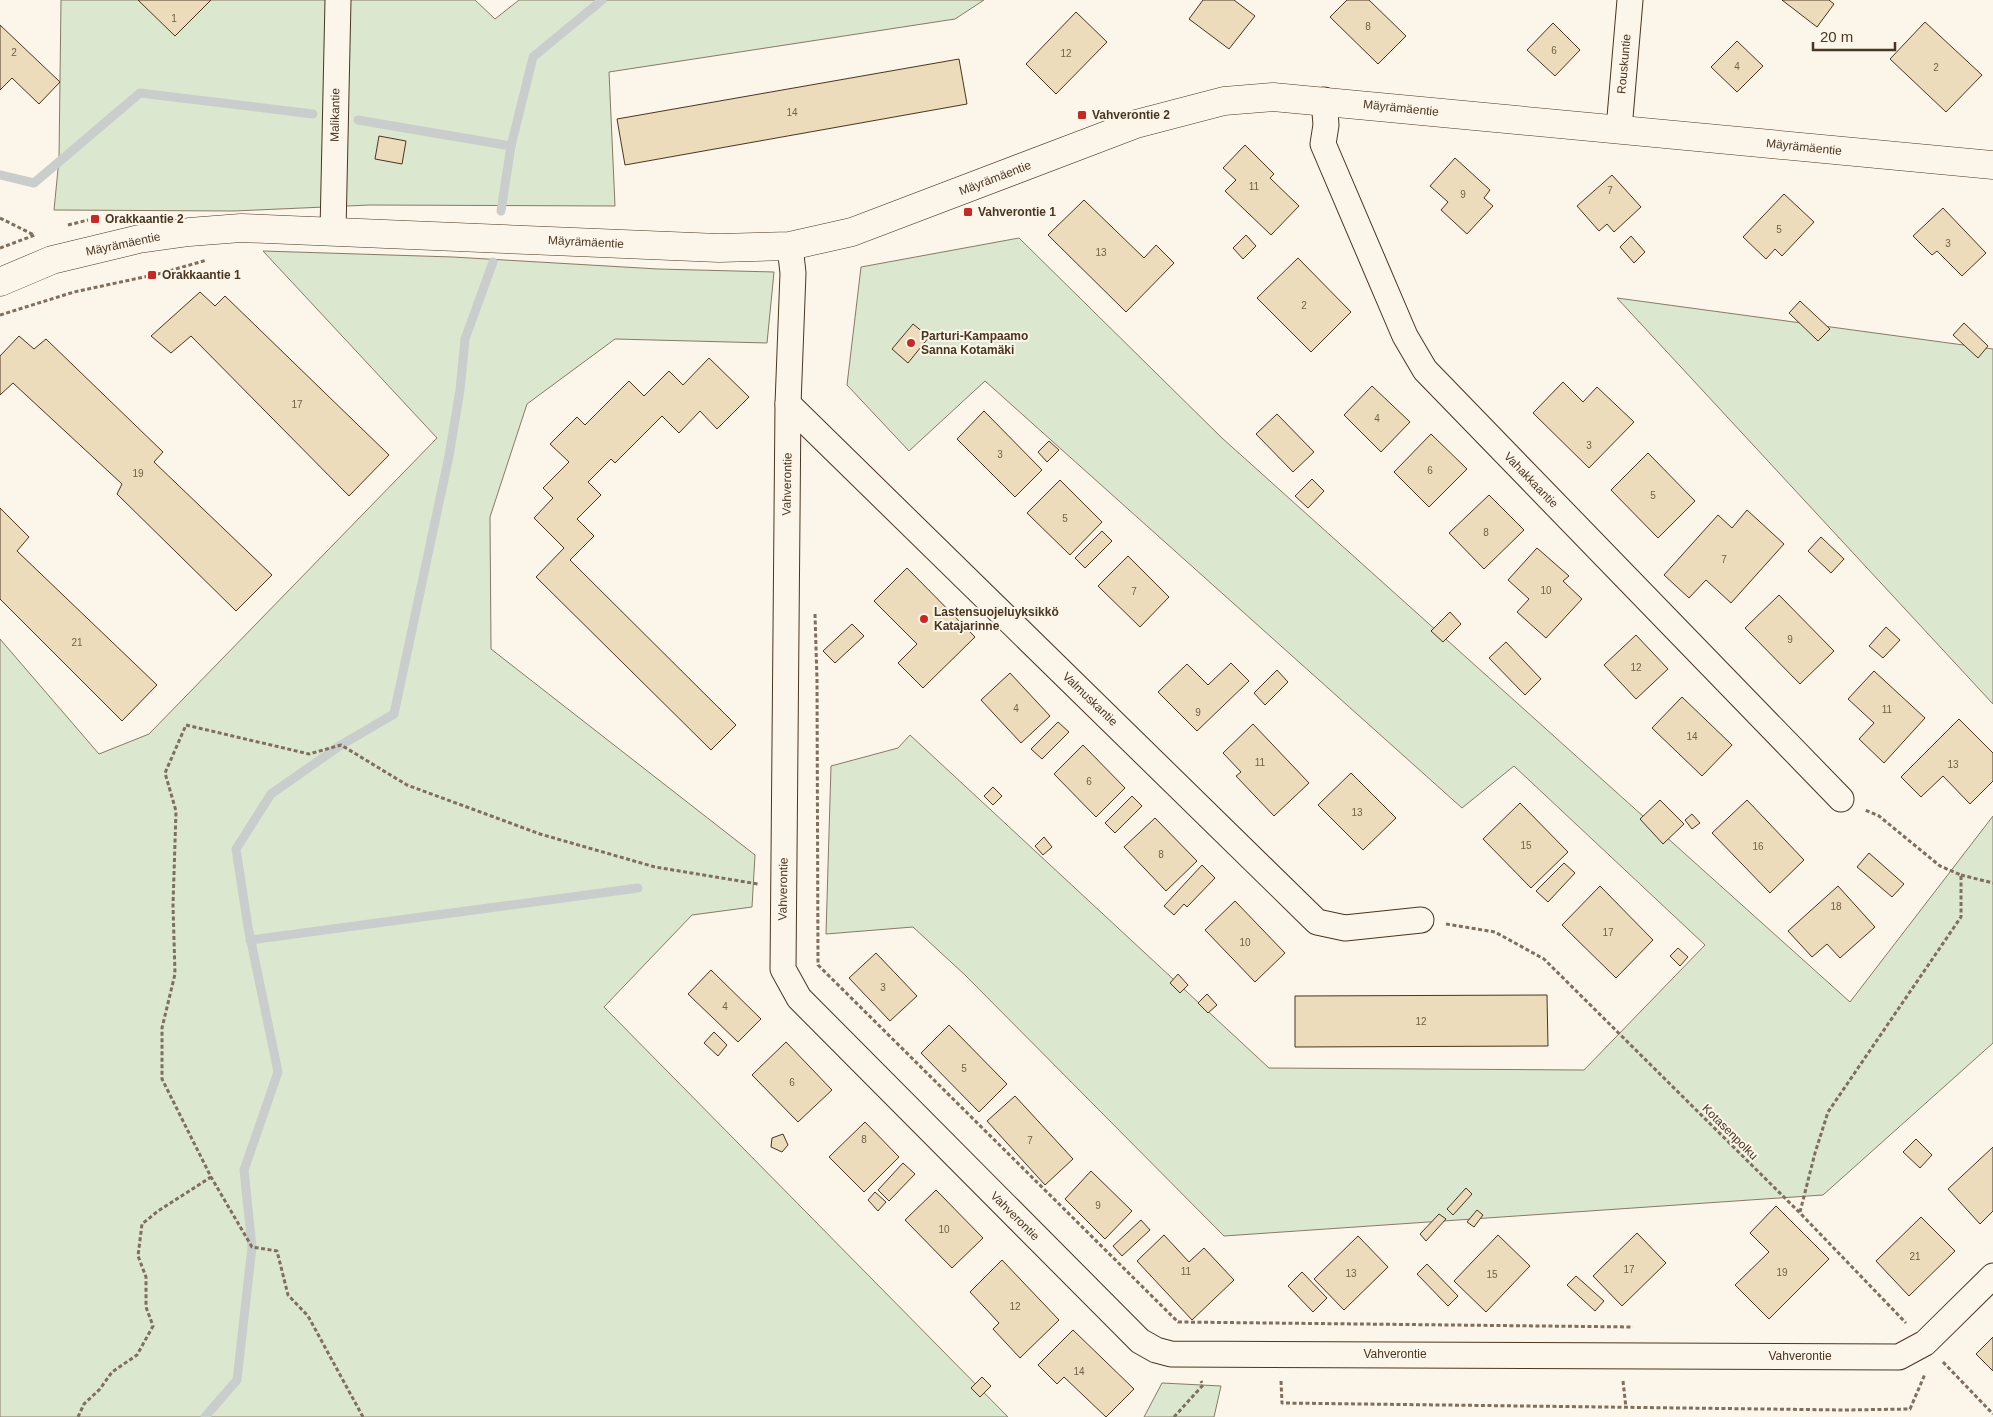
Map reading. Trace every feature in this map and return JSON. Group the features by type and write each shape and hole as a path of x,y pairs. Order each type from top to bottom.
{"street":[{"name":"Malikantie","path":"333,231 338,0"},
{"name":"Rouskuntie","path":"1619,129 1630,0"},
{"name":"Mäyrämäentie","path":"0,282 52,260 139,239 188,232 241,228 719,248 790,246 852,232 1136,124 1224,101 1273,97 1324,100 1993,165"},
{"name":"Vahakkaantie","path":"1324,100 1326,125 1323,144 1405,336 1425,370 1841,799"},
{"name":"Vahverontie","path":"790,246 793,273 788,404 783,969 799,998 1140,1341 1156,1350 1172,1354 1899,1357 1930,1348 1993,1276"},
{"name":"Valmuskantie","path":"788,404 1318,922 1345,928 1421,920"}],"path":[{"path":"0,218 34,235"},
{"path":"815,610 818,966 1178,1322 1634,1327"},
{"path":"363,1417 308,1316 288,1295 277,1251 252,1247 211,1177 162,1079 162,1028 175,974 173,905 176,811 165,773 186,725 308,754 341,745 407,785 540,834 656,866 783,888"},
{"path":"1841,799 1879,816 1940,866 1961,875 1993,882"},
{"path":"1800,1213 1828,1112 1961,917 1961,875"},
{"name":"Kotasenpolku","path":"1421,920 1495,932 1544,959 1800,1213 1993,1414"},
{"path":"78,1417 84,1404 100,1389 112,1372 137,1355 153,1326 146,1307 146,1277 138,1256 142,1224 158,1211 211,1177"},
{"path":"1280,1354 1282,1403 1844,1410 1910,1409 1930,1348"},
{"path":"1174,1417 1203,1385 1192,1354"}],"green space":[{"path":"61,0 475,0 495,19 519,0 984,0 955,19 609,72 615,206 370,205 234,211 54,210 59,159"},
{"path":"1019,238 1222,438 1850,1002 1993,816 1993,1043 1823,1195 1224,1236 965,975 913,927 826,934 831,766 898,748 910,735 1269,1068 1584,1070 1705,945 1514,766 1462,808 985,381 909,451 847,385 861,267"},
{"path":"263,251 453,257 658,269 774,272 767,343 615,339 527,404 490,517 491,649 755,855 752,907 692,915 604,1007 1008,1417 0,1417 0,639 99,754 149,734 437,438"},
{"path":"1617,298 1993,349 1993,704"},
{"path":"1162,1383 1221,1386 1214,1417 1144,1417"}],"building":[{"path":"138,0 211,0 175,36"},
{"path":"1203,0 1234,0 1255,16 1229,49 1189,19"},
{"path":"1347,0 1369,0 1406,36 1378,64 1330,17"},
{"path":"1782,0 1829,0 1834,4 1817,27"},
{"path":"1076,12 1107,42 1056,94 1026,64"},
{"path":"1925,22 1982,75 1946,112 1890,59"},
{"path":"1553,23 1580,50 1555,76 1527,50"},
{"path":"0,25 60,82 39,104 12,78 0,90"},
{"path":"1737,41 1763,66 1737,92 1711,67"},
{"path":"959,59 967,104 625,165 617,119"},
{"path":"379,136 406,141 402,164 375,159"},
{"path":"1245,145 1274,174 1270,178 1299,206 1271,235 1225,191 1236,180 1223,168"},
{"path":"1455,158 1490,190 1484,198 1493,206 1467,234 1441,210 1448,202 1430,186"},
{"path":"1612,175 1641,207 1614,232 1607,224 1599,231 1577,206"},
{"path":"1784,194 1814,222 1782,256 1775,249 1766,259 1743,237"},
{"path":"1084,200 1144,258 1156,245 1174,263 1126,312 1048,235"},
{"path":"1943,208 1986,253 1962,276 1937,251 1932,255 1913,236"},
{"path":"1246,235 1256,246 1243,259 1233,248"},
{"path":"1631,236 1645,252 1634,263 1620,247"},
{"path":"1298,258 1351,312 1311,352 1257,298"},
{"path":"200,292 215,306 225,296 389,455 349,496 191,336 171,353 151,336"},
{"path":"1800,301 1830,329 1818,341 1789,313"},
{"path":"1964,323 1988,346 1978,358 1953,335"},
{"name":"Parturi-Kampaamo Sanna Kotamäki","path":"913,324 929,337 908,363 892,349"},
{"path":"19,336 34,349 46,339 163,452 154,462 272,575 236,611 117,494 122,484 13,383 0,395 0,356"},
{"path":"709,358 749,397 717,429 700,411 679,433 662,416 615,463 611,459 588,482 601,495 577,519 594,536 570,560 736,725 711,750 536,577 564,548 534,518 553,498 543,488 569,462 550,444 577,417 585,425 629,381 644,396 669,371 683,385"},
{"path":"1563,382 1583,402 1597,387 1634,422 1589,468 1533,413"},
{"path":"1372,386 1410,422 1381,452 1344,415"},
{"path":"984,411 1042,470 1015,497 957,439"},
{"path":"1277,414 1314,452 1293,472 1256,434"},
{"path":"1431,434 1467,469 1429,507 1394,472"},
{"path":"1049,441 1059,450 1047,462 1038,452"},
{"path":"1648,453 1695,501 1658,538 1611,490"},
{"path":"1312,479 1324,491 1308,508 1295,496"},
{"path":"1060,480 1102,522 1070,555 1027,513"},
{"path":"1489,495 1524,530 1484,569 1449,533"},
{"path":"0,508 29,537 17,551 157,685 122,721 0,599"},
{"path":"1747,510 1784,544 1731,603 1706,580 1689,598 1664,575 1718,515 1732,528"},
{"path":"1102,531 1112,541 1085,568 1075,558"},
{"path":"1821,537 1844,559 1831,573 1808,551"},
{"path":"1537,548 1569,576 1563,581 1582,599 1546,638 1517,612 1529,599 1508,580"},
{"path":"1128,556 1169,597 1140,627 1098,586"},
{"name":"Lastensuojeluyksikkö Katajarinne","path":"907,568 975,637 923,688 898,663 917,644 874,601"},
{"path":"1779,595 1834,651 1800,684 1745,628"},
{"path":"1450,612 1461,624 1443,642 1431,631"},
{"path":"852,624 864,636 835,663 823,651"},
{"path":"1886,627 1900,640 1883,658 1869,646"},
{"path":"1636,635 1668,669 1636,699 1604,665"},
{"path":"1506,642 1541,679 1525,695 1489,658"},
{"path":"1231,663 1249,681 1197,731 1158,692 1187,664 1208,685"},
{"path":"1277,670 1288,682 1265,705 1254,693"},
{"path":"1874,671 1925,718 1884,763 1859,739 1874,723 1848,699"},
{"path":"1010,673 1050,716 1021,743 981,700"},
{"path":"1682,697 1732,745 1702,776 1652,728"},
{"path":"1959,719 1993,753 1993,781 1970,804 1943,776 1921,797 1901,777"},
{"path":"1058,722 1069,732 1042,759 1031,749"},
{"path":"1253,724 1309,783 1274,816 1236,776 1241,772 1223,753"},
{"path":"1083,745 1125,788 1096,817 1054,774"},
{"path":"1351,773 1396,818 1363,850 1318,805"},
{"path":"993,787 1002,796 993,805 984,796"},
{"path":"1132,796 1142,806 1115,833 1105,823"},
{"path":"1660,800 1684,824 1663,844 1640,819"},
{"path":"1747,800 1804,860 1770,893 1712,833"},
{"path":"1520,803 1568,852 1531,888 1483,839"},
{"path":"1692,814 1700,823 1692,829 1685,820"},
{"path":"1155,818 1197,861 1166,891 1124,847"},
{"path":"1044,837 1052,847 1043,855 1035,846"},
{"path":"1869,853 1904,884 1892,897 1857,867"},
{"path":"1564,863 1575,873 1548,902 1536,891"},
{"path":"1202,865 1215,878 1187,907 1184,904 1174,915 1164,906"},
{"path":"1600,886 1653,940 1616,978 1562,925"},
{"path":"1838,886 1875,927 1840,958 1827,944 1812,957 1788,931"},
{"path":"1235,901 1285,953 1255,982 1205,930"},
{"path":"1678,948 1688,957 1680,966 1670,956"},
{"path":"876,953 917,996 890,1021 849,978"},
{"path":"711,970 761,1019 738,1042 688,994"},
{"path":"1178,974 1188,985 1180,993 1170,983"},
{"path":"1207,994 1217,1005 1208,1013 1198,1003"},
{"path":"1547,995 1548,1046 1295,1047 1295,996"},
{"path":"949,1025 1007,1084 979,1112 921,1053"},
{"path":"714,1032 727,1045 718,1056 704,1043"},
{"path":"786,1042 832,1090 798,1122 752,1075"},
{"path":"1015,1096 1073,1159 1045,1185 987,1121"},
{"path":"865,1122 899,1157 864,1192 829,1157"},
{"path":"783,1134 788,1145 782,1152 771,1147 772,1138"},
{"path":"1916,1139 1932,1155 1920,1168 1903,1152"},
{"path":"1993,1147 1993,1211 1980,1224 1948,1189"},
{"path":"903,1163 915,1174 889,1201 878,1190"},
{"path":"1091,1171 1132,1211 1105,1239 1065,1199"},
{"path":"1466,1188 1472,1194 1453,1215 1447,1209"},
{"path":"936,1190 983,1238 952,1268 905,1220"},
{"path":"875,1192 886,1202 878,1211 868,1200"},
{"path":"1776,1206 1829,1259 1769,1319 1735,1285 1769,1252 1750,1233"},
{"path":"1477,1210 1483,1215 1474,1227 1467,1222"},
{"path":"1439,1214 1446,1219 1426,1241 1420,1234"},
{"path":"1921,1217 1955,1251 1909,1296 1876,1261"},
{"path":"1141,1220 1150,1230 1122,1256 1113,1246"},
{"path":"1637,1233 1666,1263 1622,1306 1593,1276"},
{"path":"1164,1235 1189,1262 1204,1248 1234,1280 1192,1320 1137,1261"},
{"path":"1498,1235 1530,1266 1486,1312 1454,1281"},
{"path":"1358,1236 1388,1267 1344,1310 1314,1279"},
{"path":"1002,1260 1059,1320 1020,1358 993,1329 999,1323 970,1292"},
{"path":"1427,1264 1458,1296 1448,1306 1417,1274"},
{"path":"1302,1272 1327,1298 1313,1312 1288,1286"},
{"path":"1576,1276 1604,1301 1595,1311 1567,1285"},
{"path":"1073,1330 1134,1389 1106,1417 1064,1377 1057,1384 1038,1365"},
{"path":"1993,1337 1993,1371 1976,1354"},
{"path":"982,1377 991,1386 980,1397 971,1388"}],"waterway":[{"path":"501,211 511,146 533,57 602,0"},
{"path":"0,175 34,183 140,93 313,114"},
{"path":"358,120 511,146"},
{"path":"205,1417 237,1380 252,1247 244,1170 278,1072 248,927 236,849 271,794 341,745 394,714 449,456 460,390 465,339 493,262"},
{"path":"250,940 638,888"}],"place":[{"name":"Vahverontie 2","path":"1082,115"},
{"name":"Vahverontie 1","path":"968,212"},
{"name":"Orakkaantie 2","path":"95,219"},
{"name":"Orakkaantie 1","path":"152,275"},
{"name":"Parturi-Kampaamo Sanna Kotamäki","path":"911,343"},
{"name":"Lastensuojeluyksikkö Katajarinne","path":"924,619"}]}
